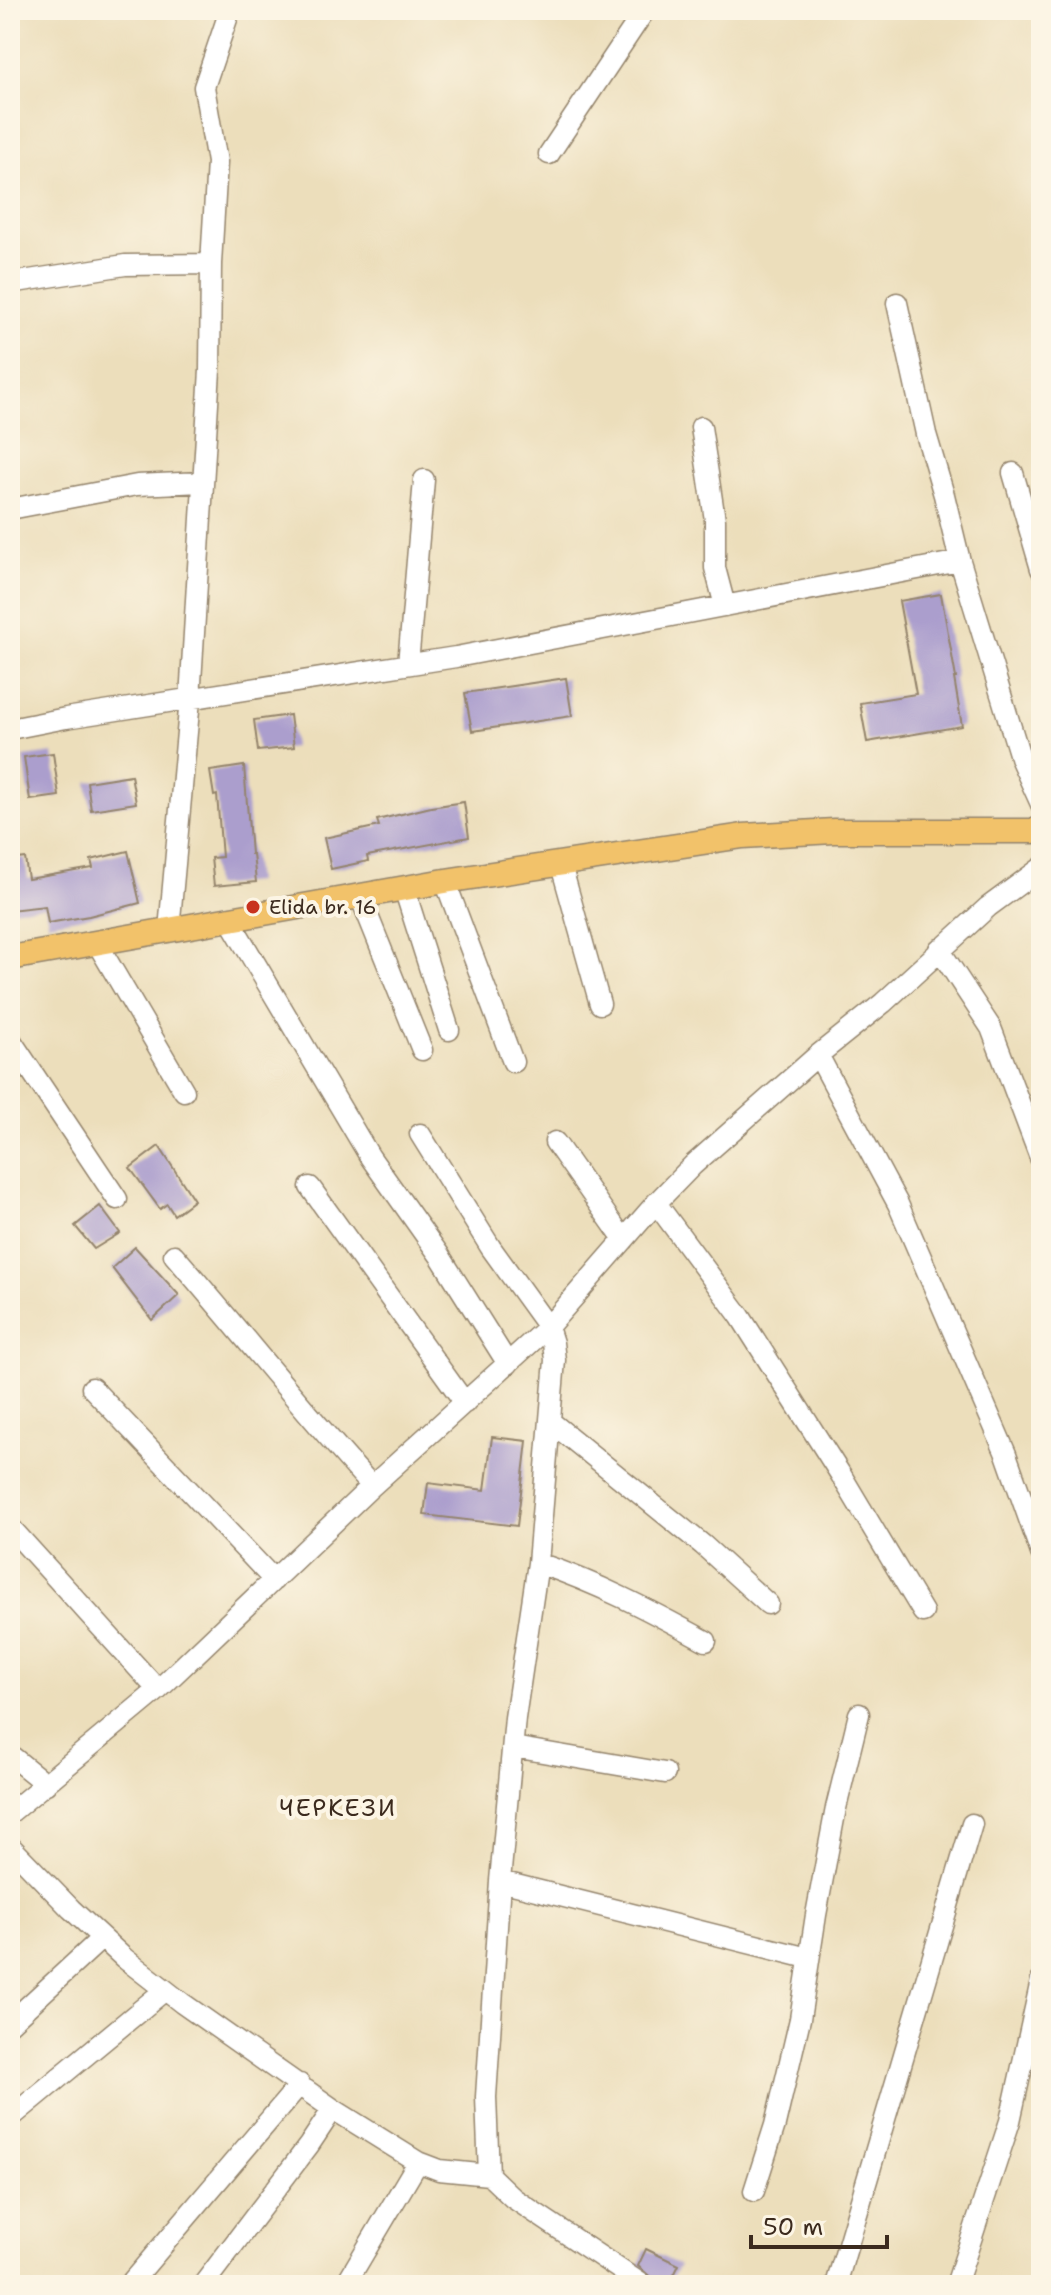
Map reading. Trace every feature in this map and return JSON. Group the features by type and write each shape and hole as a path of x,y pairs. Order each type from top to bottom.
{"main road":[{"path":"10,958 445,881 743,836 834,831 1041,831"}],"street":[{"path":"169,930 190,699 210,370 211,264 217,162 204,87 230,10"},
{"path":"549,154 645,10"},
{"path":"10,283 125,265 211,264"},
{"path":"897,303 926,434 960,561 1021,760 1041,804"},
{"path":"701,427 715,520 715,568 725,606"},
{"path":"1013,473 1041,569"},
{"path":"408,664 424,480"},
{"path":"10,509 137,485 202,482"},
{"path":"10,729 408,664 960,561"},
{"path":"561,865 600,1004"},
{"path":"10,1813 158,1690 372,1486 548,1327 693,1165 818,1055 883,1003 988,907 1041,868"},
{"path":"445,881 513,1062"},
{"path":"404,888 449,1030"},
{"path":"360,896 422,1050"},
{"path":"229,919 370,1157 440,1256 508,1364"},
{"path":"97,943 184,1091"},
{"path":"939,949 991,1028 1041,1160"},
{"path":"10,1039 117,1199"},
{"path":"818,1055 898,1204 1006,1454 1041,1553"},
{"path":"420,1134 491,1248 548,1327 555,1360 538,1563 513,1747 500,1881 486,2097 489,2175"},
{"path":"555,1142 624,1240"},
{"path":"310,1187 465,1403"},
{"path":"656,1203 740,1316 923,1612"},
{"path":"174,1255 321,1431 372,1486"},
{"path":"92,1388 274,1580"},
{"path":"551,1422 703,1545 768,1604"},
{"path":"10,1527 158,1690"},
{"path":"538,1563 586,1579 640,1604 706,1641"},
{"path":"754,2191 775,2125 800,2019 836,1808 859,1714"},
{"path":"513,1747 665,1773"},
{"path":"10,1755 46,1784"},
{"path":"836,2285 972,1824"},
{"path":"10,1846 102,1938 165,1990 333,2109 418,2162 439,2170 489,2175 513,2198 643,2285"},
{"path":"500,1881 808,1958"},
{"path":"10,2023 102,1938"},
{"path":"956,2285 1010,2121 1041,1981"},
{"path":"15,2114 165,1990"},
{"path":"129,2285 300,2084"},
{"path":"203,2285 333,2109"},
{"path":"345,2285 418,2162"}],"building":[{"path":"941,594 962,726 867,742 860,703 916,694 899,601"},
{"path":"566,678 572,716 472,731 465,693"},
{"path":"290,715 294,747 258,751 254,720"},
{"path":"53,753 59,796 30,800 24,757"},
{"path":"244,766 256,882 214,886 211,858 222,857 217,795 214,796 210,771"},
{"path":"131,775 136,803 91,810 87,782"},
{"path":"464,802 469,837 367,856 368,861 331,869 324,838 379,826 377,820"},
{"path":"128,851 140,903 48,923 45,906 10,910 10,860 25,858 28,879 93,868 91,860"},
{"path":"159,1146 194,1200 174,1215 167,1204 160,1209 130,1168"},
{"path":"100,1206 120,1233 94,1249 75,1226"},
{"path":"135,1247 179,1295 152,1320 112,1268"},
{"path":"492,1437 527,1441 517,1526 424,1515 428,1483 485,1490"},
{"path":"646,2249 679,2265 669,2285 655,2281 638,2266"}],"place":[{"name":"Elida br. 16","path":"253,907"}],"district":[{"name":"ЧЕРКЕЗИ","path":"338,1808"}]}
